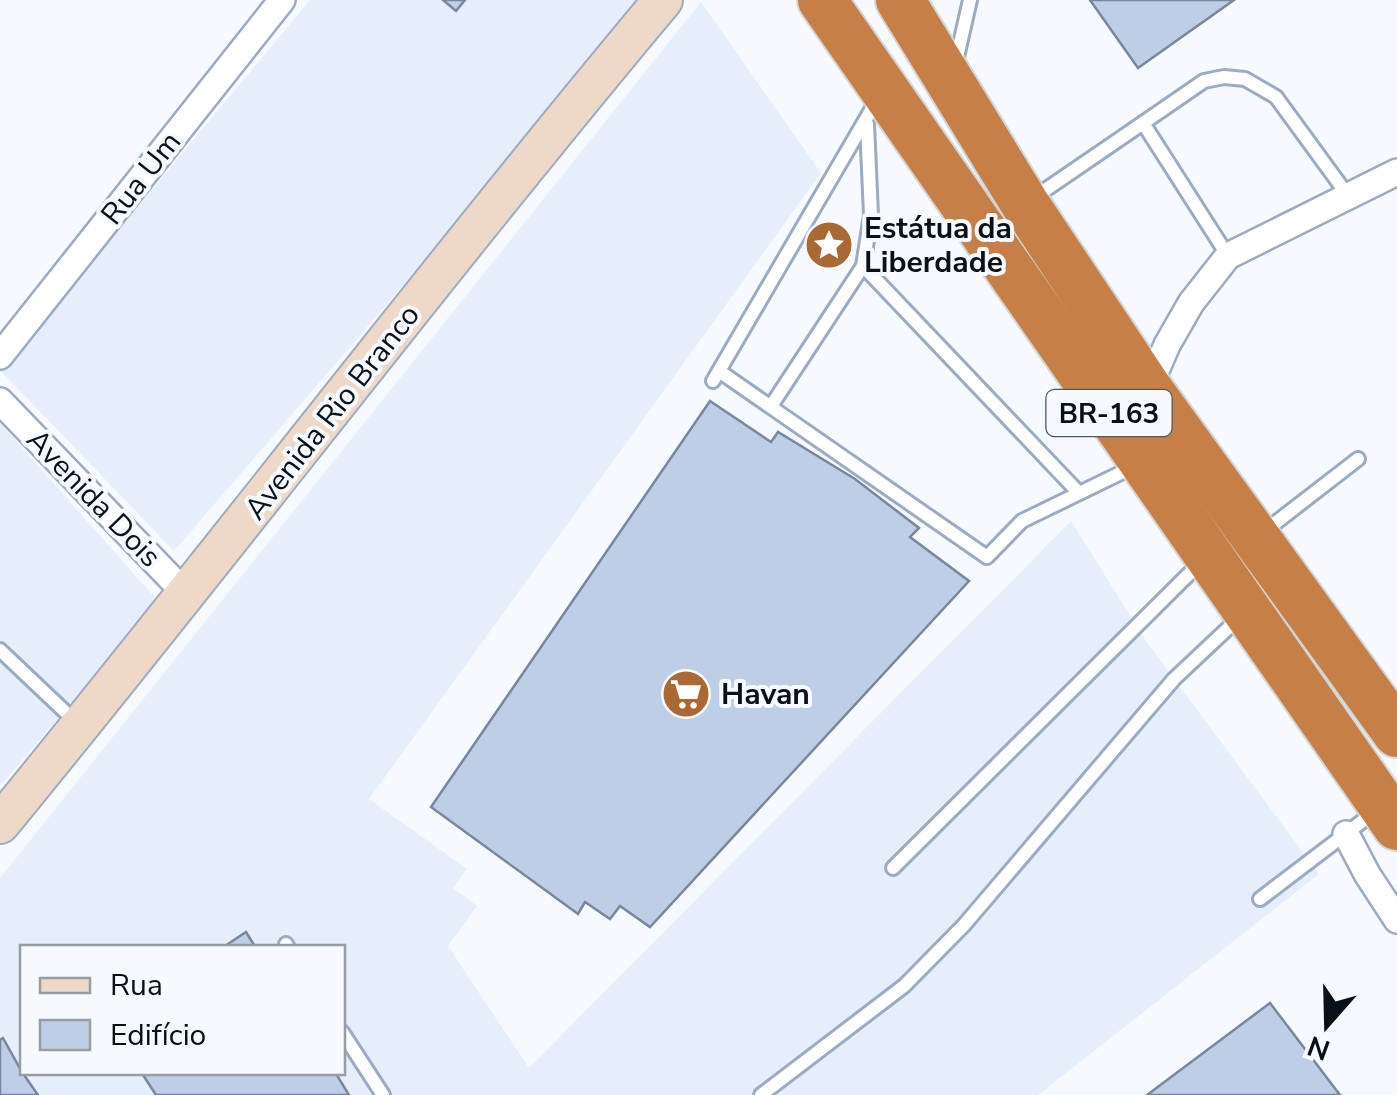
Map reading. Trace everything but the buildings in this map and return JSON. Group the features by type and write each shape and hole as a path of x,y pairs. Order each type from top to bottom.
{"highway":[{"name":"BR-163","path":"822,0 874,105 1143,462 1390,816"},
{"name":"BR-163","path":"900,0 1025,204 1148,389 1397,733"}],"street":[{"name":"Avenida Rio Branco","path":"0,824 663,0"},
{"name":"Rua Um","path":"0,356 270,5"},
{"path":"1148,389 1186,312 1228,256 1397,172"},
{"name":"Avenida Dois","path":"0,401 187,596"},
{"path":"1346,834 1397,920"}],"lane":[{"path":"952,84 970,0"},
{"path":"1025,204 1204,81 1224,77 1245,79 1276,96 1349,197"},
{"path":"771,406 863,266 871,215 874,105"},
{"path":"874,105 716,376 771,406 986,557 1022,521 1143,462"},
{"path":"1143,123 1228,256"},
{"path":"863,266 1079,493"},
{"path":"1256,538 1358,459"},
{"path":"893,868 1208,556"},
{"path":"762,1095 904,986 964,926 1174,679 1246,611"},
{"path":"0,650 80,726"},
{"path":"1260,899 1346,834 1390,816"},
{"path":"345,1037 383,1095"}],"shaded area":[{"path":"310,0 649,0 174,551 1,371"},
{"path":"701,2 821,173 369,799 467,869 453,888 477,906 448,946 529,1068 1071,521 1146,641 1319,874 1038,1095 0,1095 0,878"},
{"path":"0,423 158,601 0,786"}],"place":[{"name":"Estátua da Liberdade","path":"829,245"},
{"name":"Havan","path":"686,694"}]}
